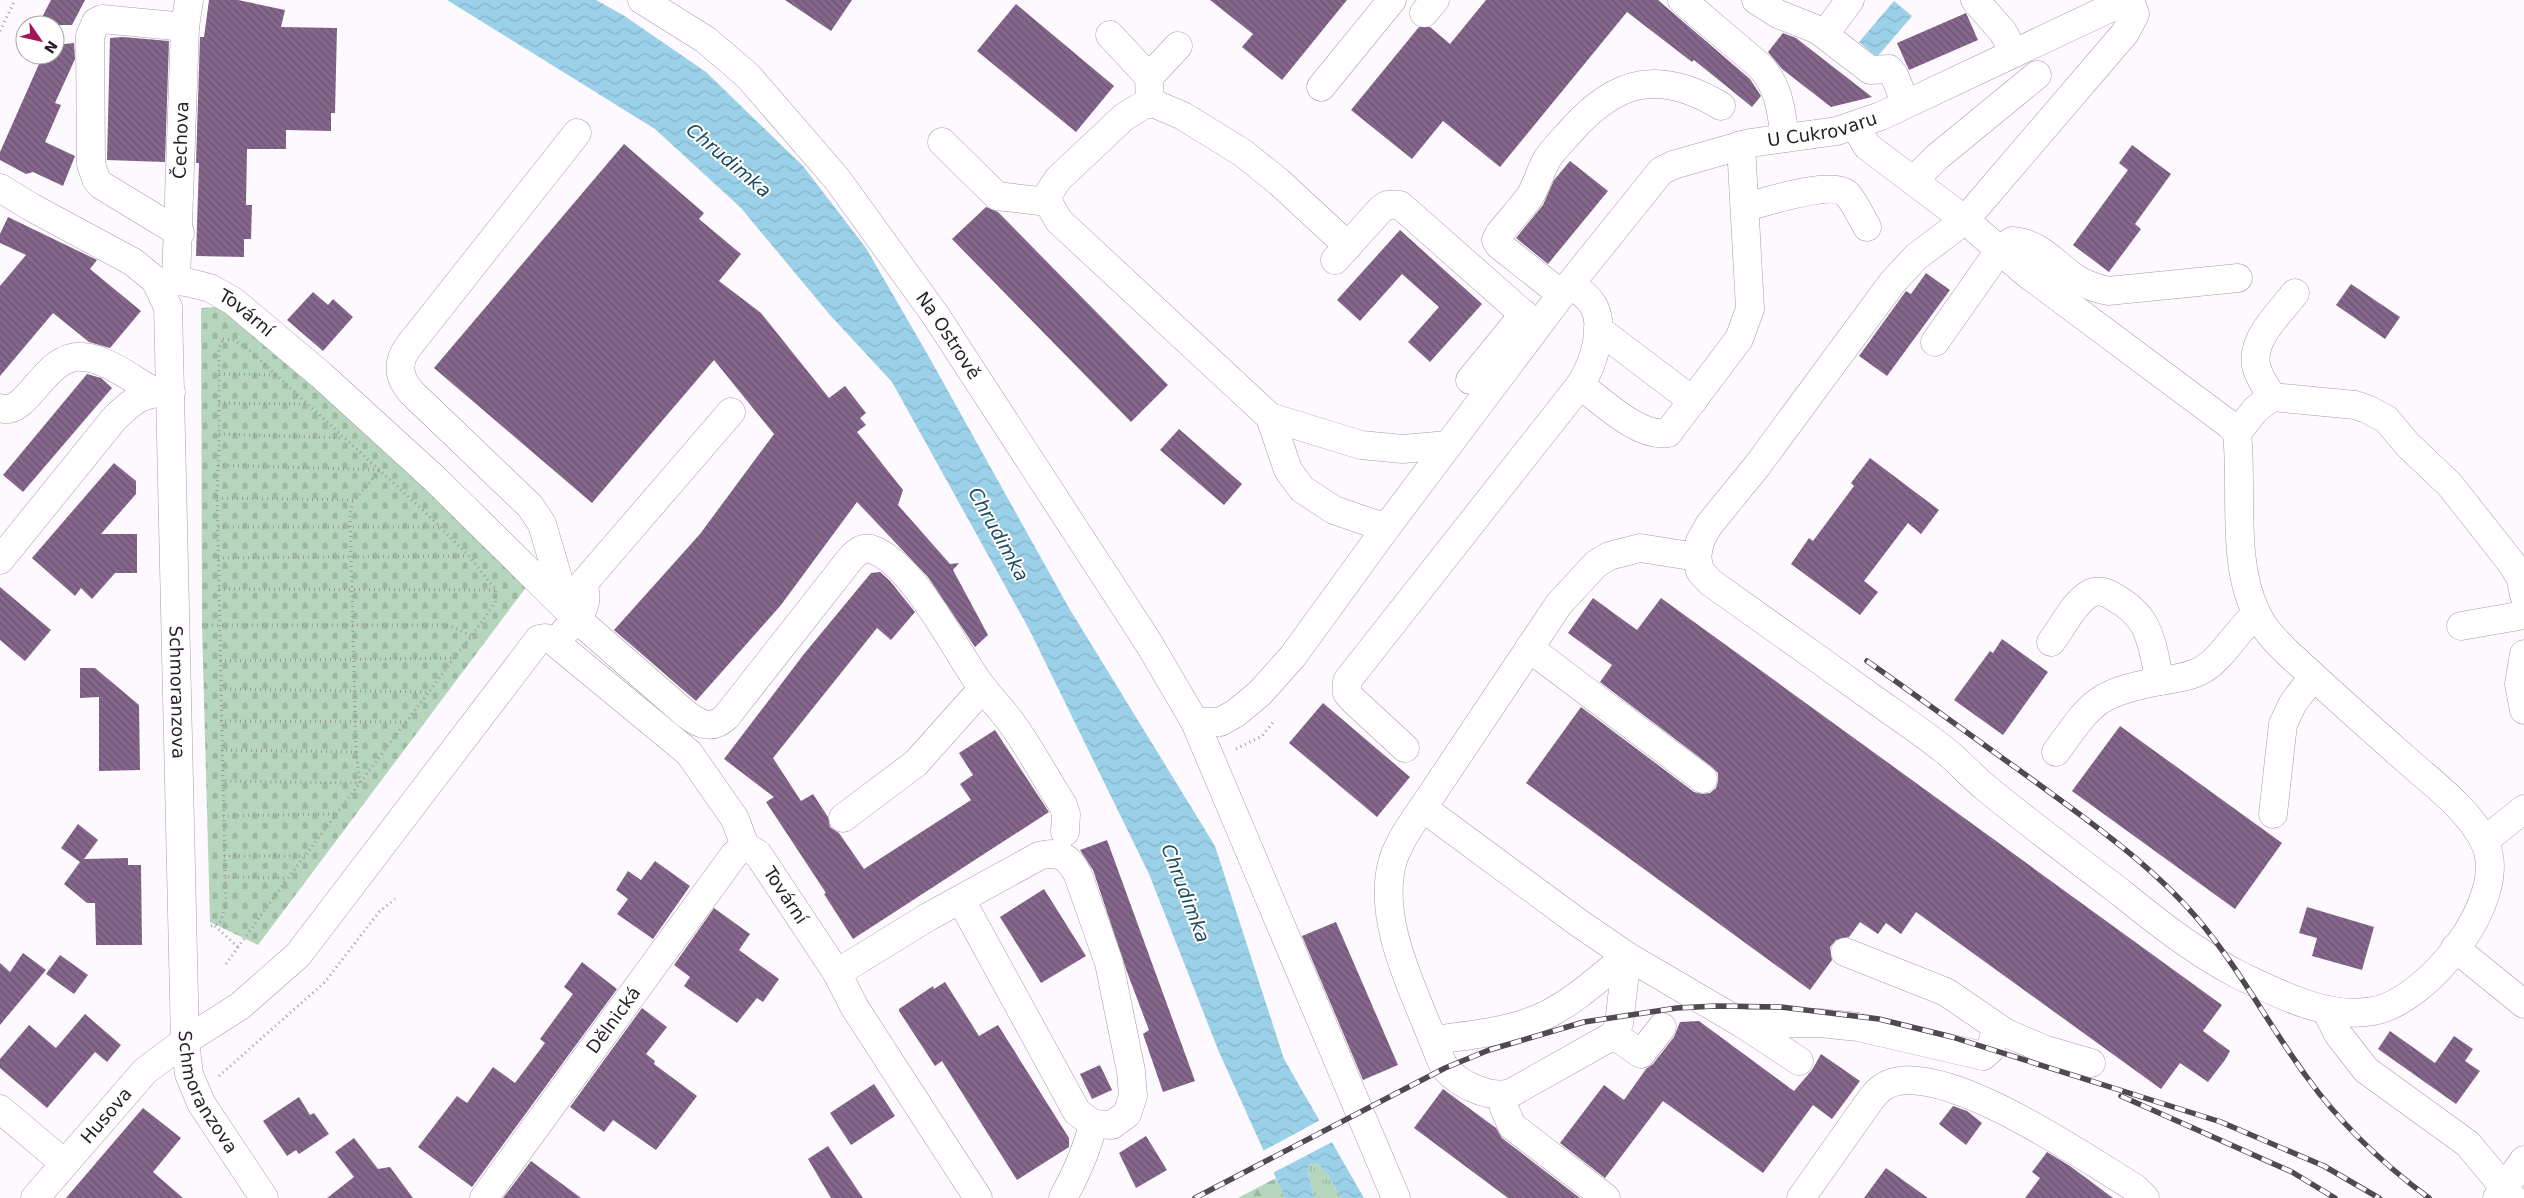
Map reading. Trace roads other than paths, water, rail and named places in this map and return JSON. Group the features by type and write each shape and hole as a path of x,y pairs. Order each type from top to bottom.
{"street":[{"name":"Čechova","path":"168,284 180,233 185,27 189,0"},
{"name":"Na Ostrově","path":"642,0 706,40 748,76 837,179 936,316 1148,642 1195,722 1396,1198"},
{"path":"1321,87 1392,0"},
{"path":"1682,0 1761,67 1771,79 1780,99 1784,138"},
{"path":"1756,0 1778,14 1824,34 1866,68 1874,70 1885,68 1892,71 1906,104"},
{"path":"1824,34 1850,0"},
{"path":"1975,0 2003,32 2014,53"},
{"path":"1855,126 1867,146 1965,220 1999,251 2230,425 2237,433 2242,552 2249,597 2256,614 2277,642 2441,791 2474,825 2484,841 2491,868 2487,892 2472,923 2455,948 2422,985 2407,998 2390,1007 2372,1012 2350,1013 2326,1010 2238,974 2171,932 1983,786 1941,747 1710,582 1700,571 1697,557 1700,541 1709,525 1757,466 1892,283 1916,257 1965,220 2093,72 2129,27 2135,14 2128,0"},
{"name":"U Cukrovaru","path":"1531,320 1563,292 1661,171 1673,164 1741,145 1836,131 1855,126 2128,0"},
{"path":"180,233 108,190 94,175 91,164 90,36 96,22 102,19 185,27"},
{"path":"1110,35 1149,76 1150,103"},
{"path":"1149,76 1178,46"},
{"path":"1913,181 1937,157 2036,75"},
{"path":"1405,748 1352,700 1347,693 1347,681 1580,384 1590,364 1598,329 1594,306 1563,292 1496,240 1529,197 1550,155 1598,104 1616,93 1635,86 1668,84 1692,91 1721,106"},
{"path":"1448,445 1403,449 1361,444 1270,417 1059,221 1048,202 1049,193 1058,179 1124,117 1136,108 1150,103 1183,116 1243,153 1279,182 1341,253 1381,209 1387,205 1400,205 1531,320"},
{"path":"577,133 408,347 400,362 402,380 412,394 530,506 542,524 565,588 586,596 576,619 693,719 713,725 722,721 851,558 860,550 870,549 888,560 913,584 928,603 983,688 1014,726 1063,805 1066,814 1065,832"},
{"path":"942,142 997,196 1048,202"},
{"path":"1580,384 1629,421 1657,434 1671,430 1739,339 1750,310 1741,145"},
{"name":"Schmoranzova","path":"0,188 61,223 120,253 168,284 170,321 163,392 185,1041 189,1074 201,1103 264,1198"},
{"path":"1745,207 1821,189 1836,188 1847,195 1867,228"},
{"name":"Schmoranzova","path":"0,199 61,223"},
{"path":"1935,342 1999,251 2012,241 2030,244 2076,279 2090,286 2108,291 2238,278"},
{"name":"Tovární","path":"168,284 210,288 232,301 321,374 435,478 565,588"},
{"path":"2272,397 2258,370 2257,351 2264,334 2295,293"},
{"path":"1195,722 1213,724 1228,718 1264,689 1293,656 1448,445 1531,320"},
{"path":"1470,380 1531,320"},
{"path":"1598,329 1693,401"},
{"path":"0,408 11,409 19,404 55,364 76,356 101,362 163,392"},
{"path":"0,560 114,419 132,402 163,392"},
{"path":"2237,433 2256,409 2272,397 2355,405 2386,419 2414,452 2450,485 2504,553 2521,579 2524,595"},
{"path":"565,588 731,412"},
{"path":"1270,417 1288,470 1302,489 1334,510 1386,528"},
{"path":"1627,956 1618,1030 1614,1036 1525,1086 1504,1095 1487,1093 1458,1079 1445,1068 1433,1040 1401,958 1389,896 1393,860 1423,808 1529,648 1581,578 1596,564 1609,556 1640,548 1697,557"},
{"path":"2051,642 2080,603 2090,593 2103,592 2110,594 2141,618 2149,638 2160,681"},
{"path":"2056,752 2091,706 2102,697 2127,687 2193,674 2207,667 2237,632 2256,614"},
{"path":"2461,626 2524,615"},
{"name":"Husova","path":"36,1198 136,1080 185,1041 240,1006 298,955 533,645 570,627 576,619"},
{"name":"Tovární","path":"548,639 688,752 735,819 745,846 758,854 837,973 855,1008 978,1198"},
{"path":"1529,648 1703,779"},
{"path":"2524,654 2518,684 2524,710"},
{"path":"2273,814 2283,724 2293,703 2314,677"},
{"path":"843,818 916,763 983,688"},
{"path":"1423,808 1576,922 1627,956 1743,1024 1799,1062"},
{"path":"2484,841 2524,809"},
{"name":"Dělnická","path":"484,1198 728,863 745,846"},
{"path":"837,973 961,900 1040,856 1056,853 1073,864 1109,964 1133,1085 1134,1096 1127,1114 1112,1124 1093,1124 1077,1112 961,900"},
{"path":"2455,948 2524,1004"},
{"path":"1846,952 1940,989 1996,1028 2034,1046 2092,1063"},
{"path":"1433,1040 1501,1030 1533,1021 1568,1002 1627,956"},
{"path":"2326,1010 2338,1034 2366,1070 2468,1144 2505,1194 2524,1160"},
{"path":"1743,1024 1820,1023 1858,1027 1983,1056 1990,1049 1996,1028"},
{"path":"1614,1036 1641,1054 1662,1027"},
{"path":"1801,1198 1871,1099 1882,1086 1897,1081 1925,1081 1941,1084 1972,1096 2030,1125 2135,1188 2145,1198"},
{"path":"1504,1095 1504,1108 1512,1126 1606,1198"},
{"path":"0,1109 64,1163"},
{"path":"1063,1198 1081,1165 1093,1124"}],"water":[{"name":"Chrudimka","path":"447,0 596,0 623,15 706,72 803,166 866,248 1069,608 1215,846 1284,1059 1364,1198 1341,1198 1327,1173 1317,1163 1309,1165 1308,1172 1314,1198 1285,1198 1219,1052 1149,874 1029,629 892,382 830,315 741,208 655,129"},
{"path":"1894,1 1912,16 1877,57 1859,42"}],"railway":[{"path":"1867,661 2079,814 2140,862 2179,898 2226,955 2292,1056 2333,1110 2379,1157 2429,1198"},
{"path":"1195,1198 1445,1068 1489,1050 1584,1022 1677,1008 1716,1006 1781,1007 1879,1019 1952,1037 2221,1122 2324,1166 2379,1198"},
{"path":"2121,1096 2292,1172 2335,1198"}]}
